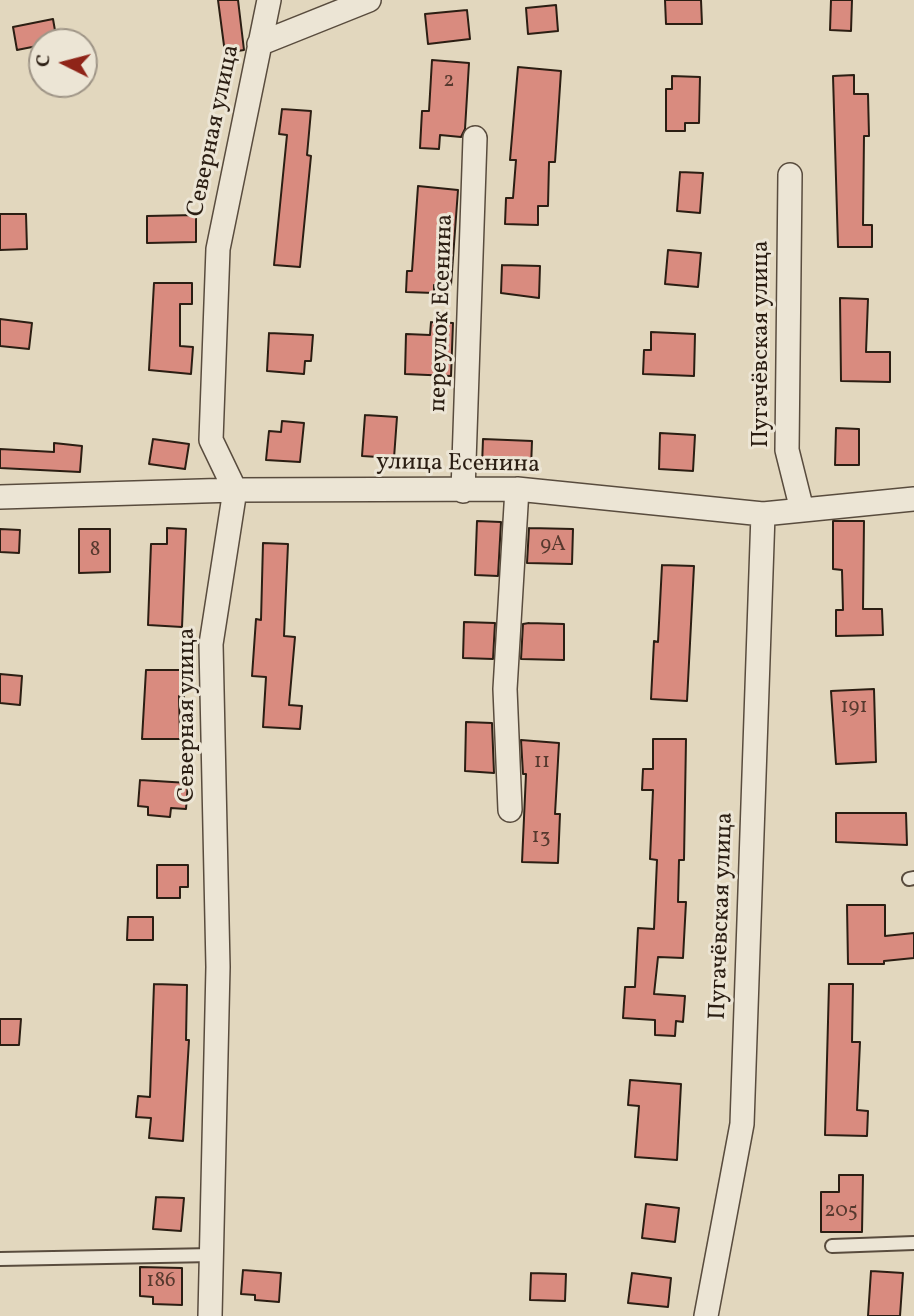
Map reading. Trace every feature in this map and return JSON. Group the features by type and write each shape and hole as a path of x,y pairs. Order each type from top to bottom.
{"street":[{"name":"Северная улица","path":"210,1316 218,967 211,644 235,490 211,440 218,249 269,0"},
{"path":"259,44 369,0"},
{"name":"переулок Есенина","path":"463,491 475,138"},
{"name":"Пугачёвская улица","path":"790,176 787,450 802,510"},
{"path":"510,810 505,690 517,489"},
{"name":"улица Есенина","path":"0,497 235,490 517,489 763,514 914,499"},
{"name":"Пугачёвская улица","path":"706,1316 742,1125 763,514"}],"lane":[{"path":"832,1246 914,1242"},
{"path":"0,1259 213,1255"}],"building":[{"path":"218,0 238,0 244,50 225,53"},
{"path":"665,0 701,0 702,24 666,24"},
{"path":"831,0 852,0 851,31 830,30"},
{"path":"556,5 558,31 528,34 526,8"},
{"path":"467,10 470,39 428,44 425,14"},
{"path":"53,19 55,28 28,28 28,48 17,50 13,27"},
{"path":"432,60 469,63 465,129 461,137 440,135 439,149 420,148 422,111 429,111"},
{"path":"518,67 561,71 555,162 549,162 548,206 538,206 538,225 505,224 506,198 513,198 516,160 510,160"},
{"path":"854,75 854,94 868,94 869,136 864,136 863,225 872,225 872,247 838,247 833,76"},
{"path":"672,76 700,77 699,123 685,123 685,131 666,131 666,89 672,89"},
{"path":"282,109 311,111 307,155 311,156 300,267 274,265 287,135 279,134"},
{"path":"680,172 703,173 700,213 677,211"},
{"path":"418,186 458,190 451,285 434,285 434,293 406,292 407,271 412,271"},
{"path":"0,214 26,214 27,249 0,250"},
{"path":"196,215 196,242 147,243 147,216"},
{"path":"668,250 701,253 698,287 665,284"},
{"path":"502,265 540,266 539,298 501,293"},
{"path":"154,283 192,283 192,304 180,304 180,346 193,347 191,374 149,370"},
{"path":"840,298 868,299 866,352 890,352 890,382 841,381"},
{"path":"0,319 32,323 29,349 0,346"},
{"path":"431,322 453,323 451,376 405,374 406,334 430,335"},
{"path":"651,332 695,334 694,376 643,374 644,350 651,350"},
{"path":"269,333 313,335 311,361 305,361 304,374 267,371"},
{"path":"365,415 397,417 394,458 362,456"},
{"path":"282,421 304,423 300,462 266,460 269,431 281,432"},
{"path":"836,428 859,429 859,465 835,465"},
{"path":"660,433 695,435 693,471 659,469"},
{"path":"153,439 189,444 185,469 149,464"},
{"path":"483,439 532,441 531,468 482,466"},
{"path":"54,443 82,446 80,472 0,468 0,449 54,452"},
{"path":"477,521 501,522 498,576 475,575"},
{"path":"833,521 864,521 863,609 882,609 883,635 836,636 836,610 843,610 842,570 833,569"},
{"path":"167,528 186,529 182,627 148,625 151,544 167,544"},
{"path":"529,528 573,529 572,564 527,563"},
{"path":"0,529 20,530 19,553 0,552"},
{"path":"79,529 110,529 110,572 79,573"},
{"path":"263,543 288,544 284,636 295,637 289,705 302,706 300,729 263,727 266,677 252,676 256,619 261,620"},
{"path":"662,565 694,566 687,701 651,699 654,641 658,642"},
{"path":"464,622 495,623 493,659 463,658"},
{"path":"523,624 564,624 564,660 521,659"},
{"path":"146,670 185,670 184,697 179,696 180,739 142,739"},
{"path":"0,674 22,676 20,705 0,703"},
{"path":"874,689 876,762 836,764 831,691"},
{"path":"466,722 492,723 494,773 465,771"},
{"path":"653,739 686,739 684,860 679,860 678,902 686,902 683,958 658,957 654,994 685,996 683,1022 676,1021 675,1036 655,1035 655,1020 623,1018 625,987 635,987 638,928 654,929 657,860 650,859 653,790 642,790 643,769 653,769"},
{"path":"521,740 559,743 555,814 560,814 558,863 522,862 526,774 523,774"},
{"path":"140,780 188,783 186,809 171,808 170,817 148,815 148,807 138,806"},
{"path":"836,813 906,813 907,845 836,842"},
{"path":"157,865 188,865 188,887 180,887 180,898 157,898"},
{"path":"847,905 885,905 885,936 914,933 914,958 884,961 884,964 848,964"},
{"path":"128,917 153,917 153,940 127,940"},
{"path":"154,984 187,985 186,1040 189,1040 183,1141 149,1138 151,1118 136,1117 138,1096 150,1097"},
{"path":"829,984 853,984 852,1042 860,1042 857,1110 868,1111 867,1136 825,1135"},
{"path":"0,1019 21,1019 19,1045 0,1045"},
{"path":"630,1080 681,1084 677,1160 635,1157 639,1106 628,1105"},
{"path":"839,1175 863,1175 862,1232 821,1232 821,1192 839,1192"},
{"path":"156,1197 184,1198 181,1231 153,1229"},
{"path":"646,1204 679,1208 675,1242 642,1238"},
{"path":"140,1267 182,1268 182,1305 153,1304 153,1297 140,1296"},
{"path":"243,1270 281,1273 279,1302 255,1300 255,1295 241,1294"},
{"path":"871,1271 903,1273 900,1316 868,1316"},
{"path":"531,1273 566,1274 565,1301 530,1300"},
{"path":"632,1273 671,1278 668,1307 628,1303"}]}
